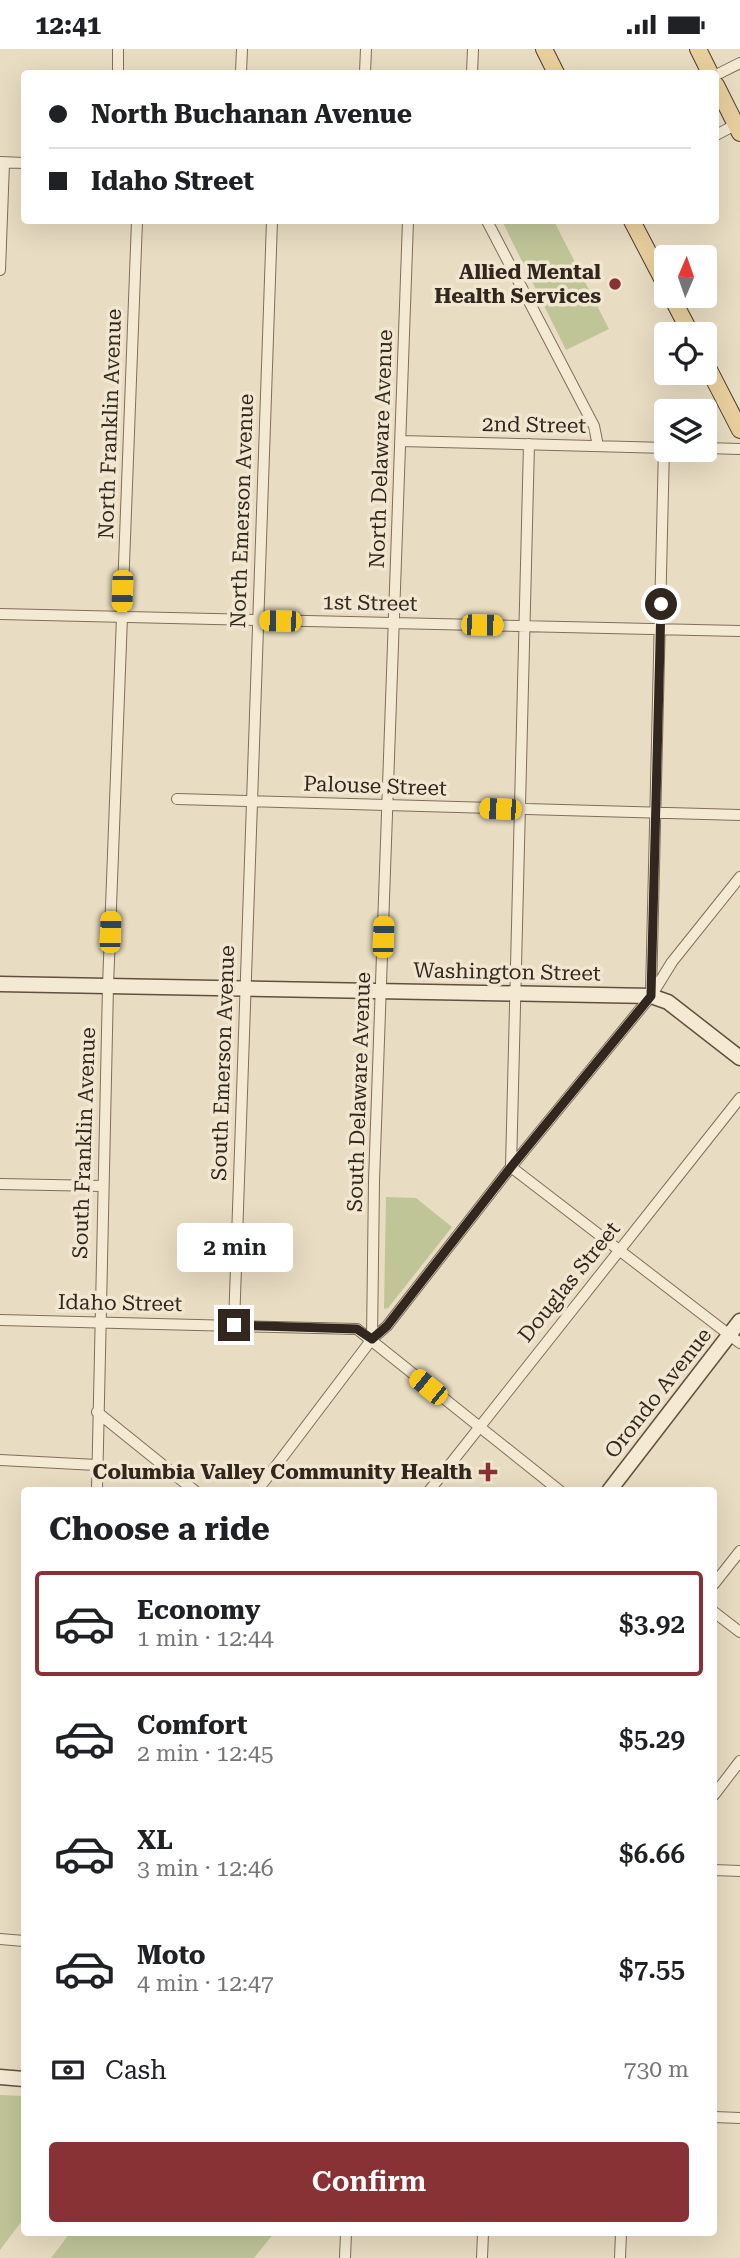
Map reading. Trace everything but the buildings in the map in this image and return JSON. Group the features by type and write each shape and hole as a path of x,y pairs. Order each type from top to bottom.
{"main road":[{"path":"544,49 554,70"},
{"path":"698,49 708,70"},
{"path":"719,91 738,129"},
{"path":"634,224 654,263"},
{"path":"717,385 740,430"}],"street":[{"path":"118,49 118,70"},
{"path":"241,70 242,49"},
{"path":"365,70 366,49"},
{"path":"472,70 473,49"},
{"path":"719,74 740,63"},
{"path":"719,134 738,129"},
{"path":"0,269 2,162 21,163"},
{"name":"North Franklin Avenue","path":"114,797 137,224"},
{"name":"North Emerson Avenue","path":"251,802 272,224"},
{"name":"North Delaware Avenue","path":"387,806 408,224"},
{"path":"489,224 594,426 598,446"},
{"name":"2nd Street","path":"401,441 654,448"},
{"path":"511,1167 529,444"},
{"path":"717,448 740,449"},
{"path":"651,996 665,462"},
{"name":"1st Street","path":"0,614 740,631"},
{"name":"South Franklin Avenue","path":"97,1487 102,1186 114,797"},
{"name":"Palouse Street","path":"177,799 740,815"},
{"name":"South Emerson Avenue","path":"234,1325 251,802"},
{"name":"South Delaware Avenue","path":"372,1339 374,1181 387,806"},
{"path":"260,1487 372,1339 387,1326 511,1167 651,996 672,962 740,877"},
{"name":"Washington Street","path":"0,984 651,996 668,1002 740,1058"},
{"name":"Douglas Street","path":"432,1487 740,1098"},
{"path":"511,1167 735,1339"},
{"path":"0,1184 102,1186"},
{"name":"Idaho Street","path":"0,1319 357,1329 556,1487"},
{"name":"Orondo Avenue","path":"612,1487 735,1339 740,1321"},
{"path":"97,1412 190,1487"},
{"path":"0,1460 97,1465"},
{"path":"717,1580 740,1552"},
{"path":"717,1614 740,1632"},
{"path":"717,1791 740,1761"},
{"path":"717,1870 740,1871"},
{"path":"0,1940 21,1941"},
{"path":"0,2077 21,2079"},
{"path":"717,2117 740,2118"},
{"path":"345,2258 346,2236"},
{"path":"482,2258 483,2236"},
{"path":"620,2258 621,2236"}],"green space":[{"path":"503,224 556,224 609,329 566,350"},
{"path":"386,1197 416,1198 452,1227 388,1308 384,1309"},
{"path":"0,2095 21,2096 21,2222 0,2250"},
{"path":"272,2236 254,2258 51,2258 67,2237"}],"place":[{"name":"Allied Mental Health Services","path":"615,284"},
{"name":"Columbia Valley Community Health","path":"488,1472"}],"route":[{"path":"234,1325 357,1329 372,1339 387,1326 511,1167 651,996 661,604"}]}
